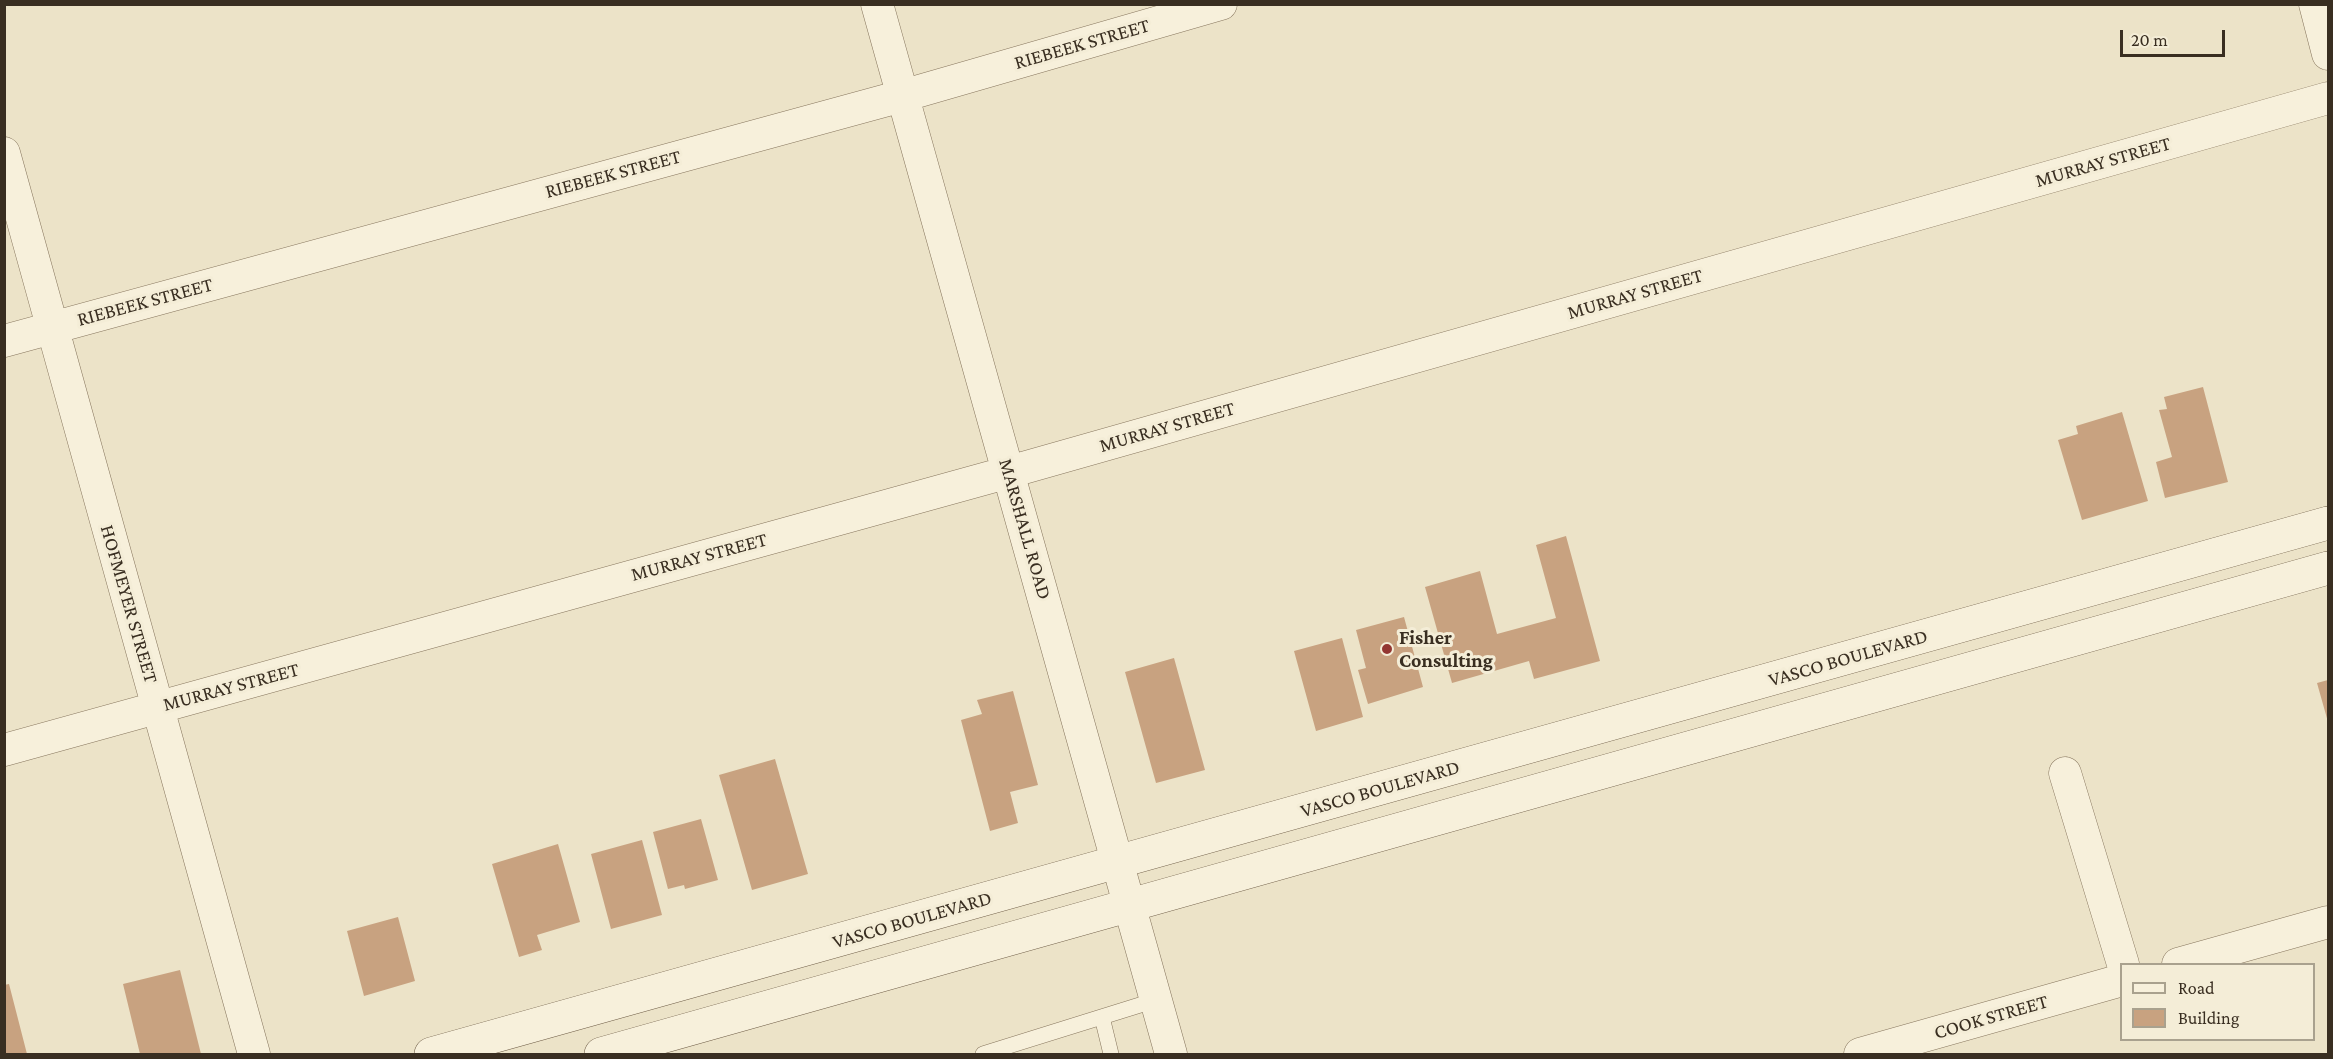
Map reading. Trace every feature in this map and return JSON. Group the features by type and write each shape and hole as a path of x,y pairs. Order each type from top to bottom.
{"main road":[{"name":"VASCO BOULEVARD","path":"431,1054 2328,523"},
{"path":"601,1054 2328,568"}],"street":[{"name":"MARSHALL ROAD","path":"877,4 1171,1054"},
{"name":"RIEBEEK STREET","path":"4,341 902,96 1221,4"},
{"path":"2315,4 2328,54"},
{"name":"MURRAY STREET","path":"4,750 1009,472 2328,98"},
{"name":"HOFMEYER STREET","path":"4,153 254,1054"},
{"path":"2065,772 2123,963"},
{"path":"2182,963 2328,922"},
{"name":"COOK STREET","path":"1860,1054 2120,980"}],"lane":[{"path":"983,1054 1156,1000"},
{"path":"1102,1017 1111,1054"}],"building":[{"path":"2203,387 2228,482 2165,498 2156,462 2172,457 2159,410 2167,409 2164,397"},
{"path":"2122,412 2148,501 2082,520 2058,440 2078,434 2076,426"},
{"path":"1566,536 1600,661 1534,679 1529,661 1452,683 1425,587 1480,571 1497,634 1556,618 1536,545"},
{"name":"Fisher Consulting","path":"1404,617 1423,687 1368,704 1358,670 1366,668 1356,630"},
{"path":"1342,638 1363,717 1316,731 1294,651"},
{"path":"1174,658 1205,770 1156,783 1125,672"},
{"path":"2328,680 2328,722 2317,683"},
{"path":"1013,691 1038,785 1010,792 1018,823 990,831 961,720 982,714 977,700"},
{"path":"775,759 808,874 752,890 719,775"},
{"path":"701,819 718,880 685,889 684,885 668,889 653,832"},
{"path":"642,840 662,915 611,929 591,854"},
{"path":"558,844 580,922 537,935 542,950 519,957 492,864"},
{"path":"398,917 415,981 364,996 347,931"},
{"path":"180,970 201,1054 140,1054 123,984"},
{"path":"9,984 27,1054 4,1054 4,985"}],"place":[{"name":"Fisher Consulting","path":"1387,649"}]}
